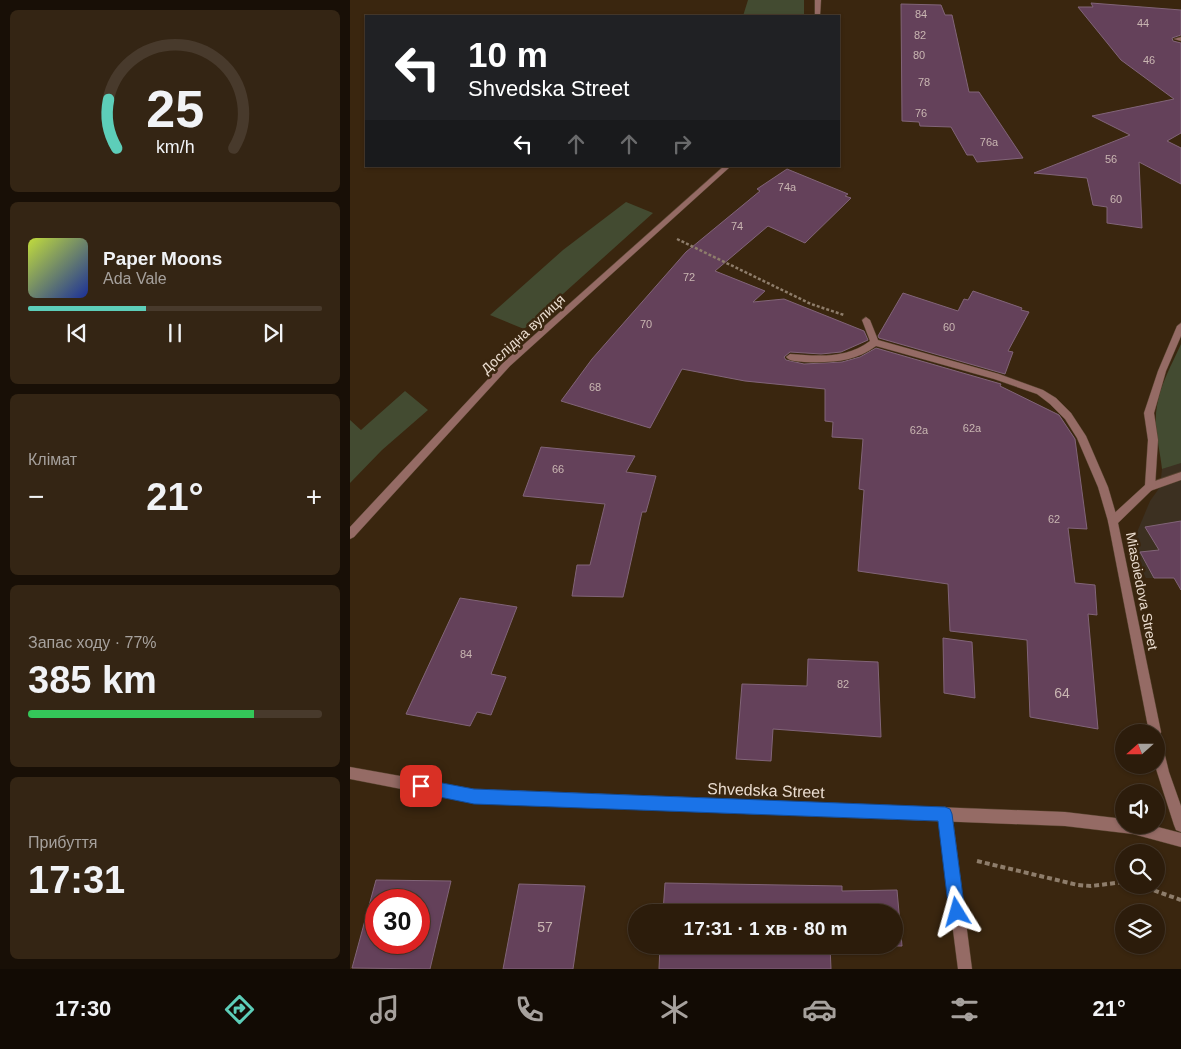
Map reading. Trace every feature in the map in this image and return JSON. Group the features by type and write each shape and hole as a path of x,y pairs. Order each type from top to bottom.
{"street":[{"path":"818,0 818,15"},
{"name":"Дослідна вулиця","path":"350,534 507,364 727,167"},
{"path":"866,320 875,342"},
{"path":"1181,326 1162,371 1149,413 1153,440 1150,487 1181,476"},
{"path":"790,357 842,358 864,351 875,342"},
{"path":"875,342 996,376 1040,392 1053,401 1068,416 1081,436 1103,488 1113,521"},
{"name":"Miasoiedova Street","path":"1150,487 1113,521 1153,724"},
{"name":"Shvedska Street","path":"350,773 474,796 1102,822 1133,827 1181,840"},
{"path":"1164,774 1181,825"},
{"path":"945,814 965,969"}],"path":[{"path":"658,230 811,304 866,320"},
{"path":"950,855 1078,885 1091,886 1115,883"},
{"path":"1164,894 1181,900"}],"shaded area":[{"path":"1181,463 1181,578 1146,578 1130,549 1150,501 1160,487 1162,469"}],"green space":[{"path":"748,0 804,0 804,15 743,15"},
{"path":"626,202 653,213 524,329 490,315 563,250"},
{"path":"1181,344 1181,463 1162,469 1156,429 1157,406 1164,382"},
{"path":"405,391 428,410 382,450 350,483 350,420 361,430"}],"building":[{"path":"1091,3 1181,10 1181,35 1172,38 1173,41 1181,43 1181,133 1167,141 1181,148 1181,184 1139,162 1142,228 1107,223 1107,207 1093,205 1087,178 1034,173 1130,135 1092,116 1174,99 1121,60 1078,7 1093,7"},
{"path":"901,4 941,5 945,15 952,15 969,92 979,92 1023,158 977,162 973,155 967,155 951,127 920,126 919,122 902,121"},
{"path":"787,169 848,194 845,196 851,198 805,243 768,226 715,271 765,291 753,302 784,299 864,331 868,340 841,352 821,354 790,352 784,357 786,360 804,364 842,362 860,357 876,348 1001,384 1000,386 1059,415 1075,439 1087,529 1068,528 1075,583 1095,585 1097,615 1088,614 1098,729 1030,717 1027,640 950,631 948,584 858,571 864,490 859,489 863,439 832,437 833,422 825,421 825,389 745,381 682,369 650,428 561,401 592,359 686,252 760,191 757,189"},
{"path":"973,291 1029,312 1008,351 1013,352 1005,374 879,338 878,336 903,293 958,311 964,299 968,300"},
{"path":"541,447 635,456 626,472 656,476 646,512 642,512 623,597 572,596 577,565 590,565 605,504 523,496"},
{"path":"1181,521 1181,590 1174,578 1154,578 1140,552 1159,550 1145,527"},
{"path":"460,598 517,607 491,674 506,677 491,715 477,712 470,726 406,714"},
{"path":"943,638 972,642 975,698 944,693"},
{"path":"808,659 878,662 881,737 773,729 771,761 736,759 742,684 807,686"},
{"path":"376,880 451,881 430,969 352,968 365,920 365,954 430,954 430,889 374,889"},
{"path":"665,883 842,886 842,891 897,890 898,904 664,904"},
{"path":"519,884 585,886 573,969 503,969"},
{"path":"660,954 830,954 831,969 659,969"}],"route":[{"path":"421,786 474,796 945,814 957,912"}]}
